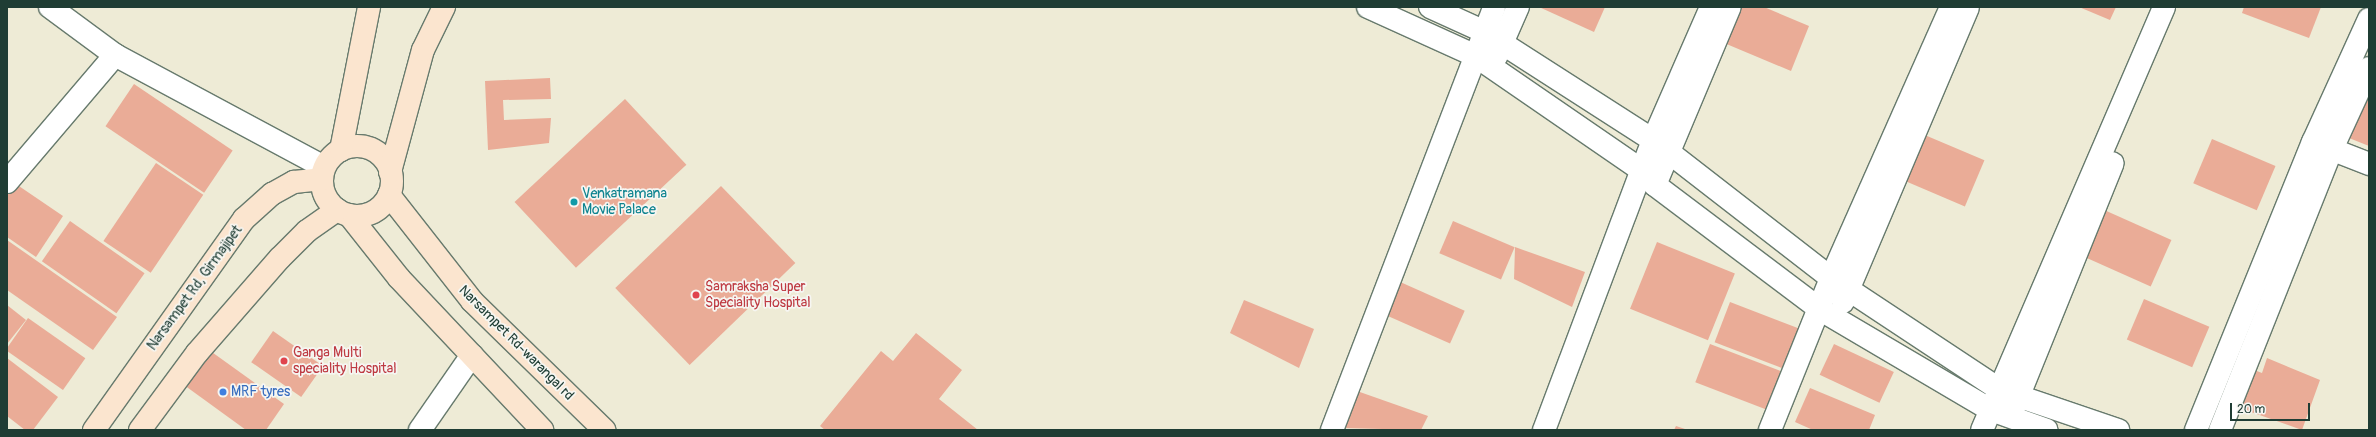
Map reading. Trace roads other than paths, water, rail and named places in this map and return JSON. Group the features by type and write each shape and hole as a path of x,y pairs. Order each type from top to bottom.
{"main road":[{"path":"369,7 341,150 323,173 328,202 343,213 399,278 542,430"},
{"path":"140,430 197,353 280,258 307,231 343,213 372,213 389,195 390,172 423,50 444,7"},
{"path":"341,150 365,147 384,161 390,172"},
{"name":"Narsampet Rd, Girmajipet","path":"94,430 244,219 272,194 294,182 323,173"},
{"name":"Narsampet Rd-warangal rd","path":"389,195 472,301 604,430"}],"street":[{"path":"50,7 115,55 323,173"},
{"path":"1368,7 1483,61 1649,178 1829,315 2000,413 2047,430"},
{"path":"1430,7 1483,31 1660,146 1839,283 2009,394 2118,430"},
{"path":"1332,430 1483,61 1483,31 1494,7"},
{"path":"1483,61 1503,44 1518,7"},
{"path":"1544,430 1649,178 1711,7"},
{"path":"1660,146 1730,7"},
{"path":"1770,430 1829,315 1839,283 1951,7"},
{"path":"1839,283 1968,7"},
{"path":"2009,394 2164,7"},
{"path":"1982,430 2000,413 2009,394 2178,7"},
{"path":"2220,430 2369,19"},
{"path":"7,182 115,55"},
{"path":"2196,430 2323,145 2369,68"},
{"path":"2323,145 2369,164"},
{"path":"420,430 472,355"}],"place":[{"name":"Venkatramana Movie Palace","path":"574,202"},
{"name":"Samraksha Super Speciality Hospital","path":"696,295"},
{"name":"Ganga Multi speciality Hospital","path":"284,361"},
{"name":"MRF tyres","path":"223,392"}]}
